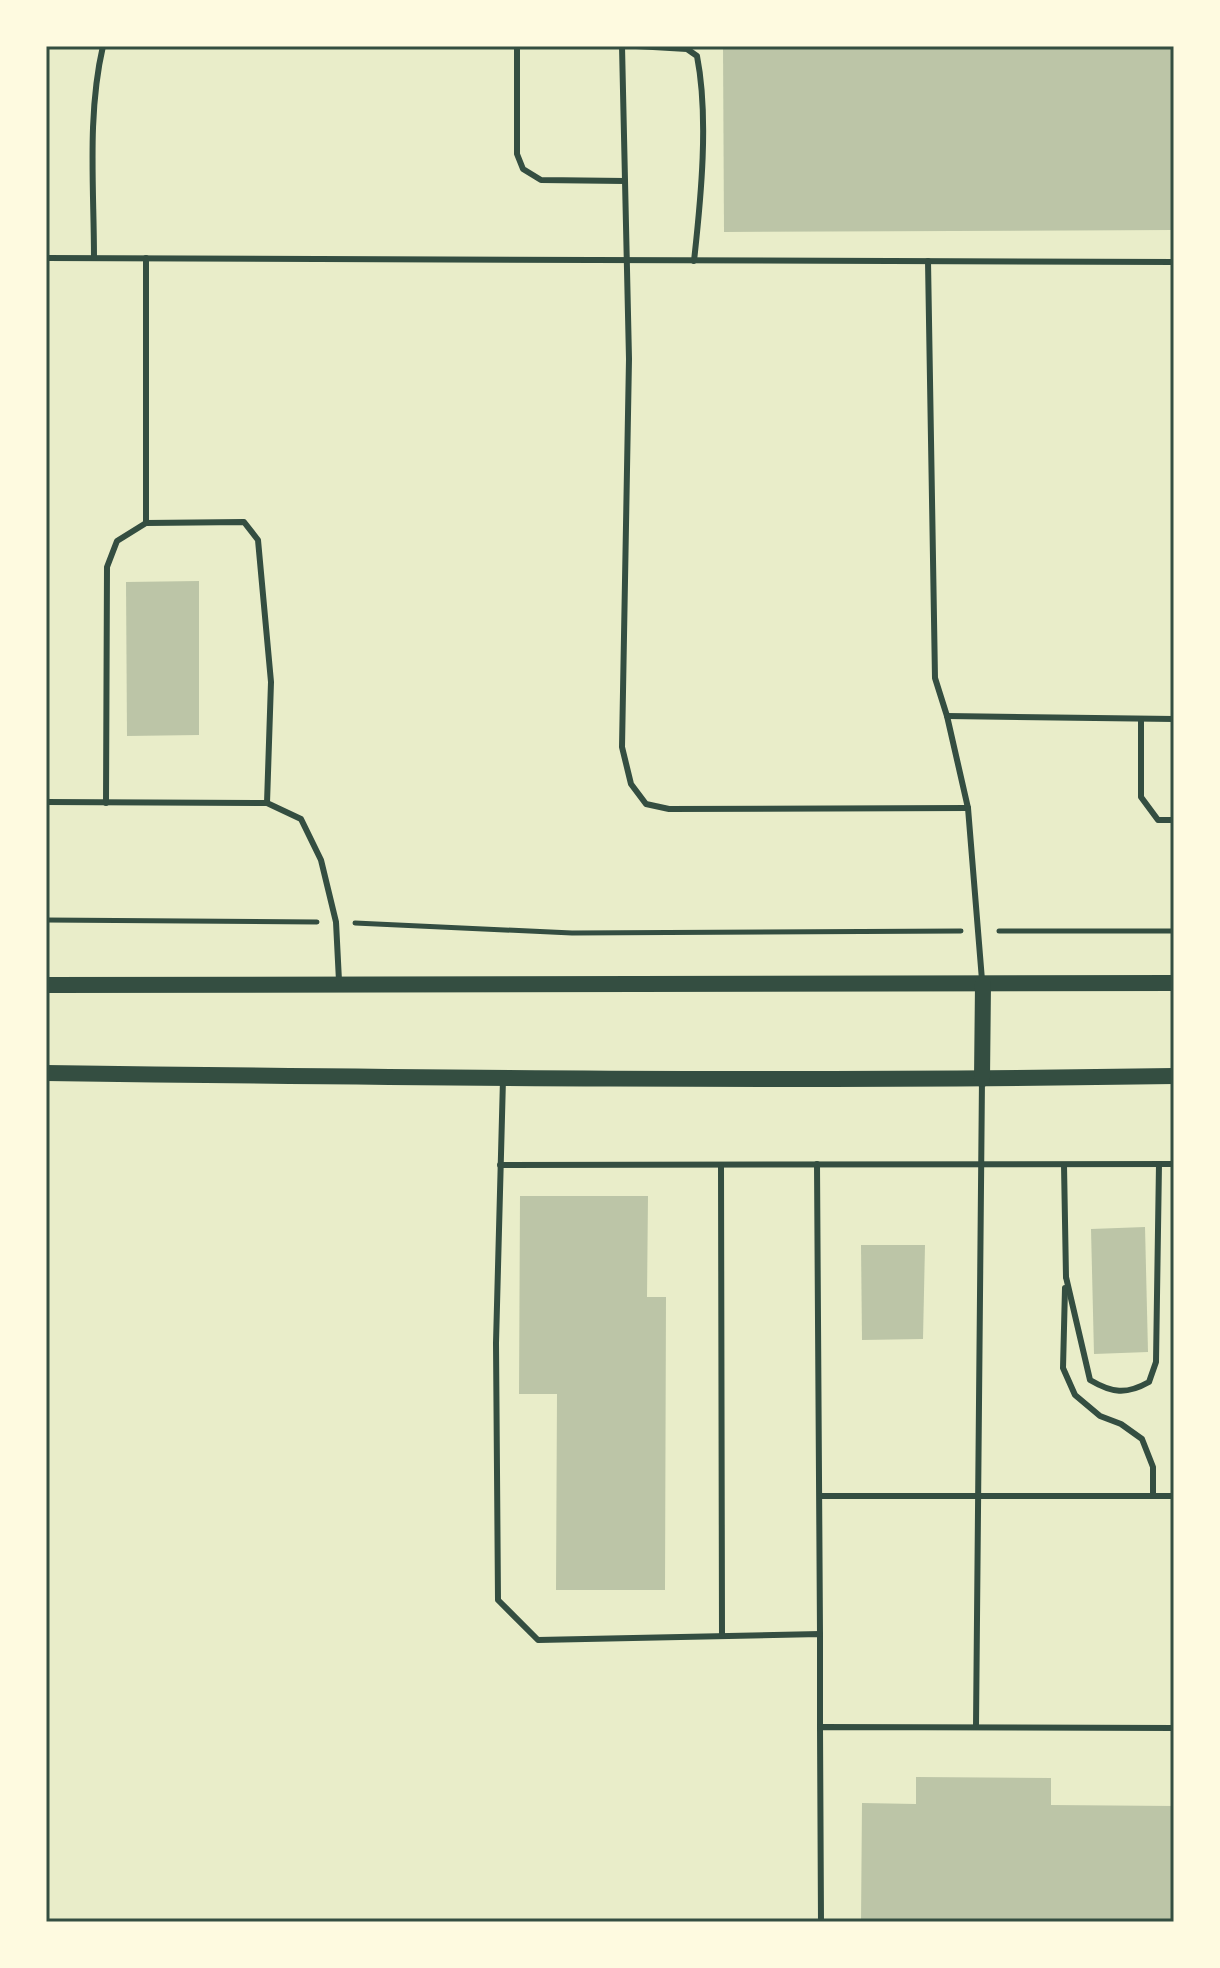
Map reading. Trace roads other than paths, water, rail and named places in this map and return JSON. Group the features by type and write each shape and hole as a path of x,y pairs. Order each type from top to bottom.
{"main road":[{"path":"46,985 1174,983"},
{"path":"982,1079 983,984"},
{"path":"46,1073 503,1079 1174,1076"}],"lane":[{"path":"94,258 93,109 103,46"},
{"path":"517,46 517,154 523,169 541,180 625,181"},
{"path":"622,46 629,359 622,747 631,784 646,804 669,809 968,808"},
{"path":"636,46 687,49 697,56 701,76 702,193 694,261"},
{"path":"46,258 1174,262"},
{"path":"146,258 146,523"},
{"path":"928,261 935,678 968,808 983,984"},
{"path":"106,803 107,567 117,541 146,523 244,522 258,540 271,682 267,803"},
{"path":"947,716 1174,719"},
{"path":"1141,719 1141,797 1158,820 1174,820"},
{"path":"46,802 267,803 301,819 321,860 336,922 339,983"},
{"path":"503,1079 496,1343 498,1600 538,1640 820,1634"},
{"path":"976,1727 982,1079"},
{"path":"817,1164 821,1922"},
{"path":"1066,1277 1090,1380 1108,1390 1135,1390 1149,1382 1156,1362 1159,1164"},
{"path":"500,1165 1174,1164"},
{"path":"721,1165 722,1635"},
{"path":"1064,1165 1066,1277 1063,1368 1075,1395 1100,1416 1121,1424 1142,1439 1153,1467 1153,1496"},
{"path":"820,1496 1174,1496"},
{"path":"820,1727 1174,1728"}]}
